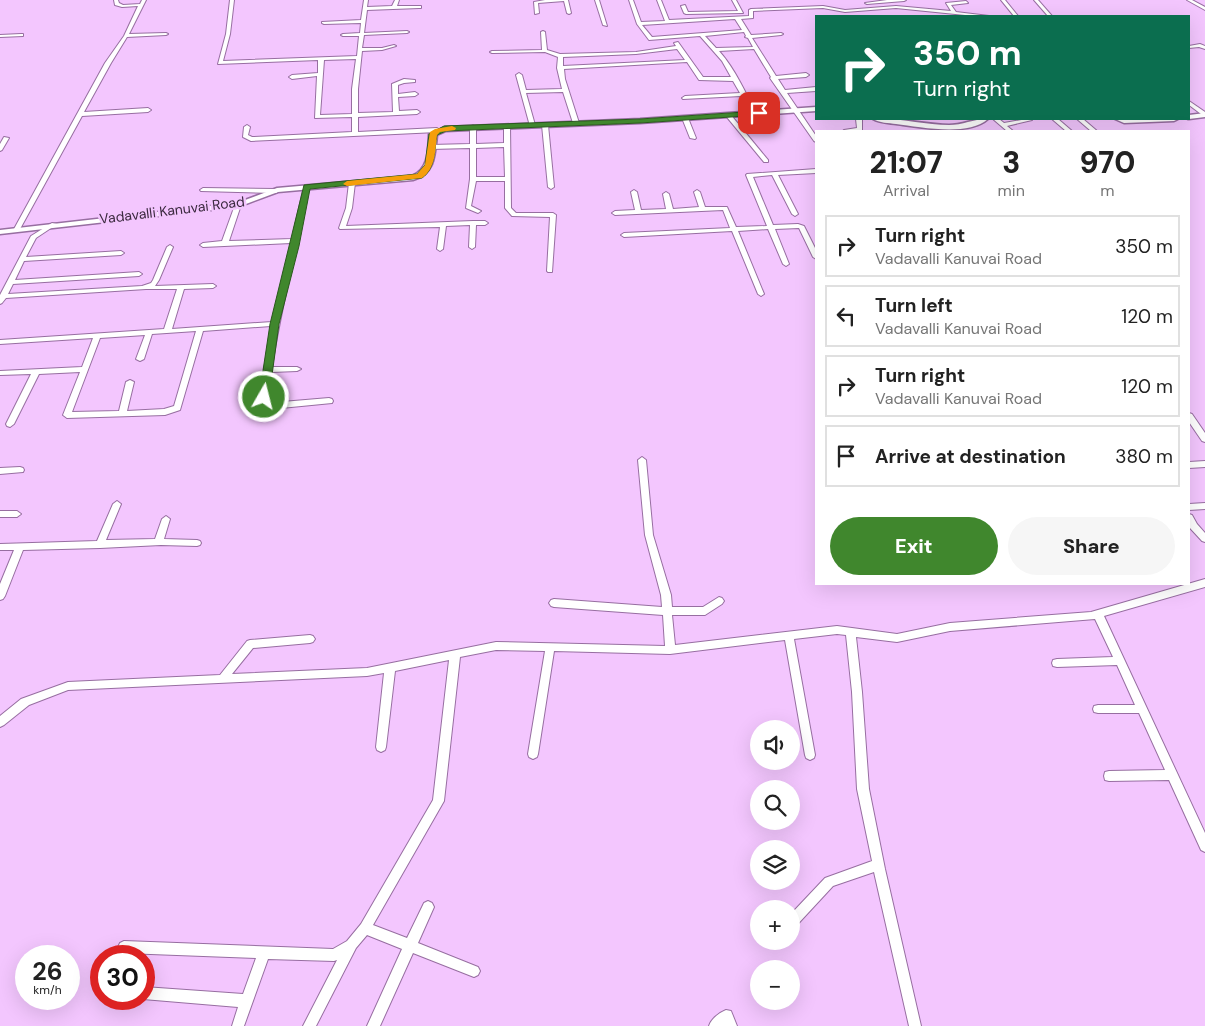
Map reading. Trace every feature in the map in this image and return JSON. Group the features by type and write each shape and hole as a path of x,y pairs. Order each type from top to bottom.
{"street":[{"path":"116,0 117,4 122,6 142,2"},
{"path":"232,0 228,34 220,63 358,57"},
{"path":"354,134 358,57 366,0"},
{"path":"394,7 397,0"},
{"path":"537,13 536,2 565,0 569,13"},
{"path":"597,0 605,24"},
{"path":"631,0 639,24 651,39 744,31"},
{"path":"658,0 668,22"},
{"path":"683,6 686,13 741,12 734,0"},
{"path":"812,0 832,15"},
{"path":"866,1 904,0"},
{"path":"1003,0 1015,15"},
{"path":"1036,0 1049,15"},
{"path":"1189,0 1205,9"},
{"path":"866,1 872,9"},
{"path":"889,1 895,7"},
{"path":"954,12 948,4 965,1 975,15"},
{"path":"17,229 108,63 126,36 142,2"},
{"path":"710,6 715,18"},
{"path":"364,9 419,7"},
{"path":"639,24 751,17 751,10 825,8 863,10 895,7 928,7 975,15"},
{"path":"906,8 910,15"},
{"path":"863,10 869,15"},
{"path":"939,10 943,15"},
{"path":"737,18 773,78 815,139"},
{"path":"324,23 363,21"},
{"path":"343,35 407,32"},
{"path":"543,32 545,51"},
{"path":"126,36 166,34"},
{"path":"701,34 724,60 754,114"},
{"path":"747,36 781,34"},
{"path":"0,36 21,35"},
{"path":"672,37 699,76 705,80 735,79"},
{"path":"1190,47 1200,45 1205,48"},
{"path":"359,50 382,49 394,46"},
{"path":"492,52 545,51 560,56 636,53 679,47"},
{"path":"716,50 754,48"},
{"path":"581,55 582,67"},
{"path":"560,56 560,68 565,90 576,123"},
{"path":"321,60 317,117 417,112"},
{"path":"560,68 687,60"},
{"path":"292,77 320,74"},
{"path":"519,75 532,125"},
{"path":"773,78 806,75"},
{"path":"396,112 395,84 412,81"},
{"path":"783,92 815,89"},
{"path":"523,92 565,90"},
{"path":"395,96 415,94"},
{"path":"685,98 744,94"},
{"path":"1190,104 1205,115"},
{"path":"247,127 246,136 252,139 685,118 815,109"},
{"path":"80,114 148,110"},
{"path":"728,115 766,161"},
{"path":"1190,117 1205,115"},
{"path":"685,118 693,138"},
{"path":"853,130 860,129 859,120"},
{"path":"884,120 937,127 972,125 982,120"},
{"path":"997,120 1009,130"},
{"path":"1004,125 1029,120"},
{"path":"1056,120 1068,130"},
{"path":"1081,120 1093,130"},
{"path":"545,125 551,187"},
{"path":"507,126 508,208 514,215 553,215 550,271"},
{"path":"473,128 473,179 468,207 478,211"},
{"name":"Vadavalli Kanuvai Road","path":"0,232 54,224 238,205 276,191 419,176 424,173 429,165 433,134 437,130"},
{"path":"0,149 6,138"},
{"path":"431,147 507,145"},
{"path":"786,264 749,175 815,171"},
{"path":"774,174 795,214"},
{"path":"473,179 507,179"},
{"path":"352,183 349,208 342,228 485,223"},
{"path":"306,187 275,324 264,397 281,405 329,401"},
{"path":"203,190 276,191"},
{"path":"634,192 638,212"},
{"path":"697,192 703,209"},
{"path":"666,194 670,211"},
{"path":"225,243 238,205"},
{"path":"615,213 725,208 761,294"},
{"path":"472,247 473,223"},
{"path":"34,238 54,224"},
{"path":"440,249 443,224"},
{"path":"2,299 39,226"},
{"path":"624,235 770,226 802,227 815,256"},
{"path":"203,245 295,241"},
{"path":"143,288 153,284 156,280 170,247"},
{"path":"22,259 121,253"},
{"path":"11,282 139,274"},
{"path":"2,299 143,288 213,286"},
{"path":"167,332 181,287"},
{"path":"0,342 275,324"},
{"path":"97,336 67,415 165,412 177,408 200,329"},
{"path":"140,359 149,333"},
{"path":"0,373 83,369"},
{"path":"268,370 297,369"},
{"path":"10,424 36,371"},
{"path":"122,414 130,382"},
{"path":"1190,417 1205,438"},
{"path":"642,460 649,535 666,595 670,650"},
{"path":"1190,465 1205,464"},
{"path":"0,471 20,470"},
{"path":"100,545 117,504"},
{"path":"1190,507 1205,506"},
{"path":"0,514 17,514"},
{"path":"158,543 166,519"},
{"path":"1190,519 1193,526 1205,539"},
{"path":"0,547 158,543 197,544"},
{"path":"0,596 20,546"},
{"path":"0,722 25,702 68,686 367,672 496,646 670,650 837,630 897,638 950,627 1098,614 1205,583"},
{"path":"554,603 667,611 705,611 719,601"},
{"path":"1098,614 1205,846"},
{"path":"851,632 863,789 878,865 916,1026"},
{"path":"789,636 810,755"},
{"path":"222,679 250,644 310,639"},
{"path":"532,754 550,648"},
{"path":"309,1026 351,945 365,928 438,801 455,654"},
{"path":"1057,663 1119,661"},
{"path":"381,747 390,667"},
{"path":"1098,709 1142,709"},
{"path":"1109,776 1172,775"},
{"path":"800,913 829,882 878,865"},
{"path":"373,1026 428,907"},
{"path":"365,928 474,971"},
{"path":"155,948 334,955 351,945"},
{"path":"238,1026 264,952"},
{"path":"155,994 246,1001"},
{"path":"715,1026 726,1016 731,1026"}],"slow traffic":[{"path":"347,184 419,176 424,173 429,165 433,134 437,130 452,128"}],"route":[{"path":"264,397 275,324 306,187 419,176 424,173 429,165 433,134 437,130 640,121 759,113"}]}
